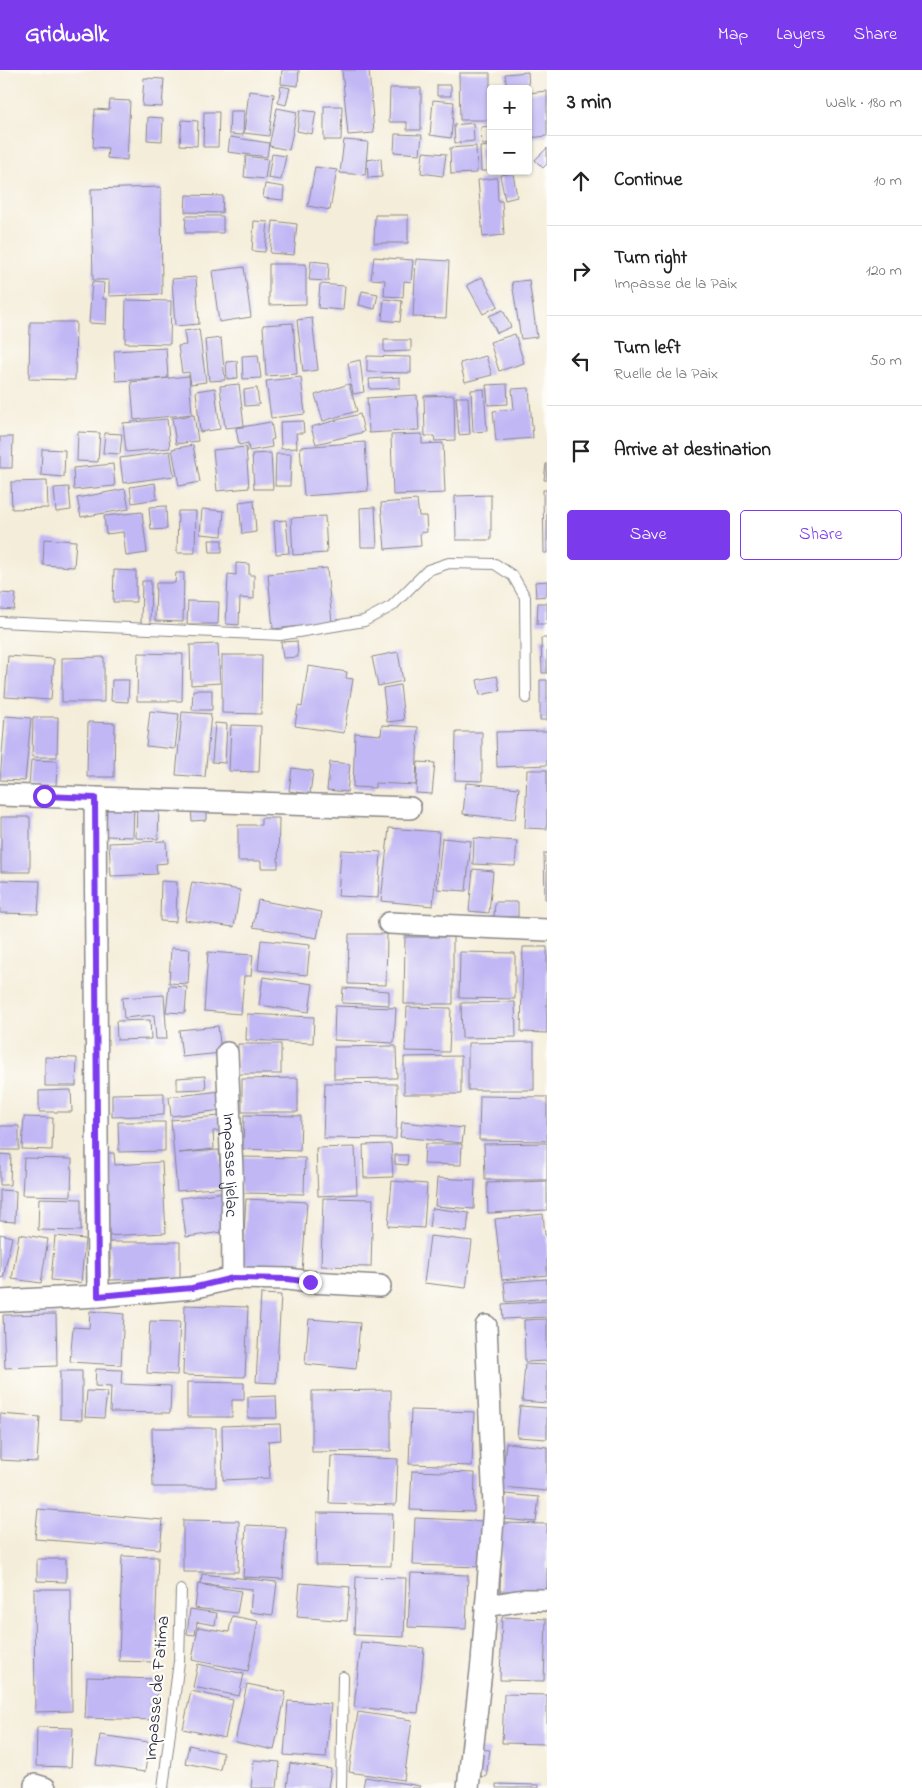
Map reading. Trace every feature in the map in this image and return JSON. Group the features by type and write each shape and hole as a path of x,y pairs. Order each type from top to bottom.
{"street":[{"path":"0,795 410,808"},
{"path":"95,798 98,1296"},
{"path":"389,923 547,930"},
{"name":"Impasse Ijelac","path":"227,1053 232,1172 233,1278"},
{"path":"0,1301 98,1296 192,1288 233,1278 288,1279 380,1286"},
{"path":"468,1788 494,1506 486,1326"},
{"path":"486,1606 524,1600 547,1600"}],"lane":[{"path":"0,622 280,635 364,621 392,606 428,570 449,563 495,564 513,576 525,597 526,698"},
{"name":"Impasse de Fatima","path":"162,1788 179,1661 180,1590"},
{"path":"342,1788 344,1677"}],"building":[{"path":"282,70 299,70 298,86 281,84"},
{"path":"342,70 369,70 374,133 348,135"},
{"path":"528,72 529,85 506,85 505,74"},
{"path":"459,73 490,73 490,85 487,85 487,120 460,120"},
{"path":"144,78 164,79 162,107 142,106"},
{"path":"437,85 451,85 451,96 437,96"},
{"path":"281,86 290,88 286,105 278,103"},
{"path":"390,88 421,88 421,130 407,130 407,122 389,122"},
{"path":"249,91 274,94 269,136 244,133"},
{"path":"547,91 547,136 532,138 532,93"},
{"path":"110,100 130,101 127,160 107,158 108,148 93,147 95,109 109,110"},
{"path":"433,100 454,102 451,138 430,135"},
{"path":"324,106 342,106 341,140 324,140"},
{"path":"277,108 297,112 289,150 269,146"},
{"path":"300,110 316,112 312,134 297,131"},
{"path":"230,111 244,111 243,135 229,134"},
{"path":"204,112 219,112 218,147 203,147"},
{"path":"148,117 163,118 162,141 147,140"},
{"path":"182,120 198,121 197,146 180,145"},
{"path":"473,123 474,141 455,143 454,125"},
{"path":"487,126 487,144 482,145 481,127"},
{"path":"395,134 422,135 420,154 394,152"},
{"path":"230,137 269,143 267,157 228,152"},
{"path":"344,140 368,142 365,175 340,173"},
{"path":"476,146 477,173 451,174 450,148"},
{"path":"487,146 487,171 481,171 480,147"},
{"path":"547,148 547,164 543,168 535,160"},
{"path":"423,152 446,154 443,176 421,173"},
{"path":"272,154 286,156 281,180 268,178"},
{"path":"246,156 268,159 265,179 244,177"},
{"path":"381,158 382,177 368,178 367,160"},
{"path":"315,167 337,170 330,210 308,206"},
{"path":"500,175 513,175 517,197 505,200"},
{"path":"497,178 498,201 502,201 504,235 483,237 478,180"},
{"path":"265,184 284,187 283,200 263,198"},
{"path":"161,187 162,294 109,296 109,280 93,280 91,189"},
{"path":"186,195 223,196 222,213 185,212"},
{"path":"375,215 408,215 408,243 374,243"},
{"path":"186,216 223,216 223,233 185,233"},
{"path":"254,221 268,222 265,252 252,251"},
{"path":"273,221 297,224 294,255 270,253"},
{"path":"374,257 413,260 411,282 404,281 403,297 384,296 385,280 371,279"},
{"path":"416,259 449,261 446,318 413,317"},
{"path":"311,261 329,263 328,281 309,280"},
{"path":"269,264 306,264 306,304 269,305"},
{"path":"244,267 251,317 219,322 212,271"},
{"path":"196,277 199,324 175,326 172,279"},
{"path":"482,277 498,306 483,314 467,285"},
{"path":"529,280 537,337 521,339 512,282"},
{"path":"92,282 104,283 103,299 107,299 106,324 89,323"},
{"path":"320,284 345,286 343,310 318,308"},
{"path":"362,291 378,294 375,309 359,305"},
{"path":"384,299 402,301 400,322 382,320"},
{"path":"126,300 171,301 170,344 125,343"},
{"path":"503,310 511,327 497,333 489,316"},
{"path":"312,318 318,370 303,372 297,320"},
{"path":"30,322 76,322 75,380 29,379"},
{"path":"293,323 297,374 266,376 263,325"},
{"path":"199,329 206,382 191,384 189,372 182,373 178,346 186,345 184,331"},
{"path":"515,334 524,363 499,371 490,342"},
{"path":"221,338 225,380 209,381 205,340"},
{"path":"384,340 411,340 411,351 384,352"},
{"path":"166,348 168,378 116,381 114,351"},
{"path":"258,355 261,378 243,379 242,356"},
{"path":"367,356 411,357 411,373 367,372"},
{"path":"486,356 492,375 465,382 460,363"},
{"path":"360,360 364,392 353,394 348,363"},
{"path":"237,361 238,378 227,379 226,362"},
{"path":"189,376 192,414 134,420 131,382"},
{"path":"301,377 305,414 271,418 266,381"},
{"path":"400,377 400,388 370,389 369,379"},
{"path":"239,384 244,426 225,428 220,386"},
{"path":"349,384 357,411 323,421 315,395"},
{"path":"507,384 508,404 488,405 486,385"},
{"path":"215,388 220,429 200,432 196,391"},
{"path":"257,388 259,405 245,406 244,390"},
{"path":"529,388 533,438 496,441 493,411 514,409 512,389"},
{"path":"484,389 487,431 473,432 471,390"},
{"path":"417,395 419,430 369,433 367,398"},
{"path":"454,395 455,440 435,441 434,436 425,436 424,396"},
{"path":"456,397 468,397 470,434 459,435"},
{"path":"360,414 364,432 316,444 311,427"},
{"path":"194,415 198,441 176,444 172,418"},
{"path":"167,419 170,448 126,452 123,423"},
{"path":"303,421 304,433 296,433 297,448 281,449 280,422"},
{"path":"271,422 274,439 271,440 272,447 249,451 248,443 239,445 236,428"},
{"path":"78,432 100,433 98,462 77,461"},
{"path":"105,433 122,434 120,454 103,453"},
{"path":"422,434 422,444 443,443 445,493 393,495 391,435"},
{"path":"0,437 13,437 12,468 0,468"},
{"path":"365,442 368,491 304,496 300,447"},
{"path":"193,445 200,482 179,486 172,449"},
{"path":"246,447 249,488 217,491 213,450"},
{"path":"42,449 65,450 64,477 41,475"},
{"path":"170,451 174,476 123,483 120,458"},
{"path":"271,453 273,489 254,489 252,454"},
{"path":"276,454 291,454 290,486 275,486"},
{"path":"113,464 115,486 74,490 73,468"},
{"path":"546,464 547,480 544,480"},
{"path":"47,481 48,508 12,509 11,482"},
{"path":"155,483 157,499 132,503 130,487"},
{"path":"69,487 71,510 56,512 54,488"},
{"path":"125,489 129,509 81,517 77,498"},
{"path":"543,490 547,490 547,553 544,553"},
{"path":"491,495 491,540 456,540 455,496"},
{"path":"254,500 256,532 242,534 239,502"},
{"path":"417,500 419,516 426,516 427,532 420,533 421,546 385,549 381,503"},
{"path":"166,506 167,529 151,530 149,507"},
{"path":"375,507 377,547 361,547 360,508"},
{"path":"202,509 224,511 222,536 200,534"},
{"path":"178,511 196,511 195,553 177,553"},
{"path":"142,512 147,553 126,556 123,532 106,534 104,516"},
{"path":"325,516 327,553 293,555 291,518"},
{"path":"286,520 289,553 276,554 274,521"},
{"path":"44,539 76,541 74,567 43,565"},
{"path":"209,540 222,540 222,552 210,552"},
{"path":"236,563 249,564 249,575 254,575 254,599 240,598 239,625 226,624 228,574 236,575"},
{"path":"327,568 332,623 273,629 268,574"},
{"path":"114,570 136,571 136,602 113,602"},
{"path":"176,573 184,573 183,622 155,621 156,583 175,583"},
{"path":"142,581 151,581 150,624 141,624"},
{"path":"547,581 547,596 536,597 535,582"},
{"path":"0,593 16,594 14,610 0,609"},
{"path":"188,601 219,602 218,624 187,624"},
{"path":"538,603 547,603 547,624 537,624"},
{"path":"541,638 547,638 547,673 542,673"},
{"path":"297,641 298,657 283,658 281,642"},
{"path":"218,644 220,683 191,685 190,645"},
{"path":"398,652 403,681 378,686 372,657"},
{"path":"138,653 183,654 182,701 137,701"},
{"path":"222,655 262,655 261,714 222,713"},
{"path":"8,656 54,659 51,700 5,697"},
{"path":"104,657 104,702 62,702 62,658"},
{"path":"308,666 347,672 346,678 353,679 344,733 295,726 298,706 302,707"},
{"path":"497,676 500,691 480,695 477,680"},
{"path":"112,680 129,680 128,702 111,701"},
{"path":"540,680 547,680 547,720 540,720"},
{"path":"400,685 404,720 387,722 383,688"},
{"path":"193,690 212,690 212,710 192,710"},
{"path":"150,711 179,714 175,749 146,746"},
{"path":"182,712 211,714 205,777 176,775"},
{"path":"5,716 31,718 25,781 0,780"},
{"path":"33,717 58,717 57,757 32,757"},
{"path":"88,722 115,723 114,777 87,777"},
{"path":"215,723 227,724 225,763 212,762"},
{"path":"231,725 261,726 259,772 229,771"},
{"path":"382,725 418,727 416,785 375,783 375,788 353,787 355,733 381,735"},
{"path":"547,731 547,765 497,767 496,732"},
{"path":"456,732 482,732 482,781 455,780"},
{"path":"31,760 57,761 56,786 29,785"},
{"path":"330,762 350,764 347,792 327,790"},
{"path":"418,762 435,763 432,794 416,793"},
{"path":"292,768 313,771 310,794 289,791"},
{"path":"527,770 547,770 547,829 525,828"},
{"path":"466,783 519,788 515,820 463,814"},
{"path":"107,805 134,806 133,837 106,836"},
{"path":"137,805 159,806 158,839 136,838"},
{"path":"206,807 206,820 192,821 191,808"},
{"path":"1,817 30,817 30,872 1,872"},
{"path":"261,818 279,818 278,868 261,868 261,861 238,861 238,825 261,825"},
{"path":"389,828 439,832 433,906 381,901"},
{"path":"442,838 471,841 466,891 437,889"},
{"path":"474,838 517,841 515,866 473,864"},
{"path":"166,841 167,863 156,864 157,874 111,876 109,843"},
{"path":"341,850 381,852 378,898 338,896"},
{"path":"544,853 547,853 547,899 545,899"},
{"path":"473,869 493,871 489,913 469,911"},
{"path":"0,880 40,881 38,914 0,913"},
{"path":"161,881 177,882 176,922 160,921"},
{"path":"192,882 240,890 234,927 185,920"},
{"path":"258,900 322,912 317,938 253,927"},
{"path":"495,902 518,902 518,917 494,917"},
{"path":"349,934 387,934 386,985 348,984"},
{"path":"405,937 453,937 453,1004 404,1004"},
{"path":"261,940 310,945 307,975 258,970"},
{"path":"523,947 547,947 547,1033 521,1032"},
{"path":"171,948 190,949 188,984 169,983"},
{"path":"208,952 253,955 251,976 244,976 241,1014 204,1011"},
{"path":"460,952 515,953 515,999 459,998"},
{"path":"263,977 313,984 309,1012 259,1005"},
{"path":"169,986 187,987 185,1013 166,1012"},
{"path":"343,988 389,991 389,1005 342,1003"},
{"path":"164,995 167,1039 156,1039 154,1015 124,1018 122,998"},
{"path":"515,1002 516,1037 462,1038 461,1003"},
{"path":"335,1006 396,1008 394,1043 334,1040"},
{"path":"407,1007 451,1008 449,1052 405,1051"},
{"path":"247,1014 314,1017 313,1043 246,1040"},
{"path":"150,1020 151,1039 117,1040 116,1021"},
{"path":"218,1026 221,1053 182,1057 179,1030"},
{"path":"534,1042 534,1090 468,1090 468,1043"},
{"path":"238,1044 281,1044 281,1074 237,1074"},
{"path":"396,1046 397,1078 334,1079 334,1047"},
{"path":"461,1056 461,1094 404,1094 404,1057"},
{"path":"45,1057 77,1058 76,1086 45,1086"},
{"path":"205,1076 206,1089 177,1090 177,1078"},
{"path":"298,1078 298,1112 242,1112 242,1079"},
{"path":"325,1083 397,1084 396,1139 323,1138"},
{"path":"71,1090 72,1112 39,1112 39,1091"},
{"path":"221,1091 223,1110 171,1116 169,1097"},
{"path":"164,1093 164,1115 112,1117 112,1094"},
{"path":"480,1096 547,1097 547,1141 479,1140"},
{"path":"244,1115 301,1116 300,1151 243,1149"},
{"path":"220,1116 221,1131 213,1131 214,1149 179,1153 219,1150 220,1166 226,1166 227,1187 177,1191 171,1120"},
{"path":"24,1117 53,1118 52,1150 22,1149"},
{"path":"118,1122 165,1122 165,1151 119,1152"},
{"path":"402,1122 464,1128 462,1143 400,1137"},
{"path":"0,1126 19,1126 19,1150 0,1150"},
{"path":"547,1143 547,1180 485,1180 484,1144"},
{"path":"391,1144 393,1177 364,1178 363,1145"},
{"path":"425,1144 462,1144 461,1165 424,1164"},
{"path":"355,1147 357,1194 318,1196 316,1148"},
{"path":"99,1153 114,1153 115,1165 162,1162 166,1233 104,1236"},
{"path":"0,1154 11,1155 10,1185 0,1185"},
{"path":"395,1155 408,1155 407,1165 395,1164"},
{"path":"241,1157 305,1158 304,1194 241,1193"},
{"path":"24,1158 72,1159 71,1196 22,1195"},
{"path":"437,1178 475,1180 474,1209 435,1206"},
{"path":"392,1181 427,1184 424,1228 388,1226"},
{"path":"547,1181 547,1210 488,1213 487,1183"},
{"path":"0,1190 16,1191 15,1222 0,1221"},
{"path":"225,1192 230,1231 186,1237 181,1198"},
{"path":"39,1198 81,1199 81,1231 38,1230"},
{"path":"323,1198 373,1199 371,1267 321,1266"},
{"path":"246,1199 307,1202 302,1272 242,1269"},
{"path":"432,1208 469,1213 467,1232 429,1227"},
{"path":"543,1214 545,1235 547,1235 547,1275 502,1280 495,1219"},
{"path":"0,1234 12,1237 3,1278 0,1277"},
{"path":"19,1234 48,1239 41,1283 12,1279"},
{"path":"55,1236 85,1239 81,1283 51,1280"},
{"path":"430,1236 472,1241 466,1288 424,1283"},
{"path":"110,1242 180,1242 180,1279 110,1280"},
{"path":"547,1279 547,1298 506,1302 504,1282"},
{"path":"261,1294 281,1295 276,1383 256,1382"},
{"path":"547,1301 547,1317 503,1319 502,1304"},
{"path":"185,1305 248,1307 245,1377 183,1375"},
{"path":"90,1311 124,1314 121,1365 70,1362 73,1327 89,1328"},
{"path":"56,1314 57,1366 5,1368 3,1315"},
{"path":"309,1319 360,1323 356,1369 305,1364"},
{"path":"547,1319 547,1361 525,1362 524,1320"},
{"path":"150,1321 180,1322 177,1375 147,1373"},
{"path":"525,1364 547,1365 547,1403 522,1401"},
{"path":"96,1369 122,1370 121,1384 171,1386 170,1413 110,1412 111,1387 95,1386"},
{"path":"60,1371 82,1371 82,1420 60,1419"},
{"path":"187,1382 244,1383 244,1400 232,1400 232,1417 187,1417"},
{"path":"391,1390 391,1451 312,1452 312,1391"},
{"path":"87,1391 107,1392 104,1418 85,1417"},
{"path":"276,1396 277,1418 248,1418 248,1397"},
{"path":"520,1406 547,1408 547,1439 517,1437"},
{"path":"411,1410 474,1412 472,1466 409,1464"},
{"path":"0,1414 40,1417 37,1462 0,1460"},
{"path":"280,1424 281,1440 268,1441 270,1478 223,1480 222,1426"},
{"path":"152,1428 216,1428 216,1487 153,1487"},
{"path":"506,1443 547,1447 547,1491 501,1487"},
{"path":"331,1456 398,1459 396,1505 329,1503"},
{"path":"412,1471 475,1473 474,1512 410,1510"},
{"path":"505,1494 539,1497 536,1522 503,1519"},
{"path":"38,1509 163,1520 160,1549 35,1539"},
{"path":"317,1513 393,1514 391,1566 316,1565"},
{"path":"415,1518 484,1521 482,1567 413,1565"},
{"path":"183,1520 239,1521 238,1572 183,1572"},
{"path":"502,1523 547,1524 547,1592 500,1591"},
{"path":"246,1525 286,1527 283,1579 243,1577"},
{"path":"122,1556 158,1557 154,1662 119,1661"},
{"path":"37,1559 66,1559 66,1582 37,1581"},
{"path":"411,1573 468,1575 466,1629 408,1627"},
{"path":"202,1574 277,1582 273,1615 250,1612 252,1589 201,1584"},
{"path":"356,1577 406,1578 404,1637 354,1635"},
{"path":"300,1583 350,1587 347,1621 297,1617"},
{"path":"198,1584 241,1591 237,1613 195,1608"},
{"path":"34,1589 71,1589 72,1711 35,1712"},
{"path":"190,1609 217,1613 215,1625 197,1622 195,1635 187,1634"},
{"path":"232,1616 258,1621 248,1671 192,1660 198,1627 229,1632"},
{"path":"502,1617 546,1619 544,1681 500,1680"},
{"path":"361,1642 424,1648 418,1713 354,1707"},
{"path":"198,1664 244,1674 239,1696 193,1687"},
{"path":"87,1677 158,1679 156,1720 85,1718"},
{"path":"247,1684 286,1692 274,1750 235,1742"},
{"path":"191,1691 233,1700 225,1738 183,1729"},
{"path":"504,1694 547,1695 547,1744 502,1743"},
{"path":"288,1701 331,1704 326,1758 284,1755"},
{"path":"358,1712 412,1720 404,1780 349,1772"},
{"path":"37,1727 73,1728 71,1767 36,1766"},
{"path":"100,1735 149,1742 145,1772 96,1765"},
{"path":"189,1745 223,1753 220,1770 185,1763"},
{"path":"478,1749 490,1750 486,1777 473,1775"},
{"path":"254,1760 280,1762 277,1788 251,1788"},
{"path":"290,1763 331,1769 328,1788 287,1788"},
{"path":"365,1777 420,1786 419,1788 363,1788"},
{"path":"496,1784 539,1785 539,1788 496,1788"}],"route":[{"path":"44,796 95,798 98,1296 192,1288 233,1278 288,1279 310,1282"}]}
